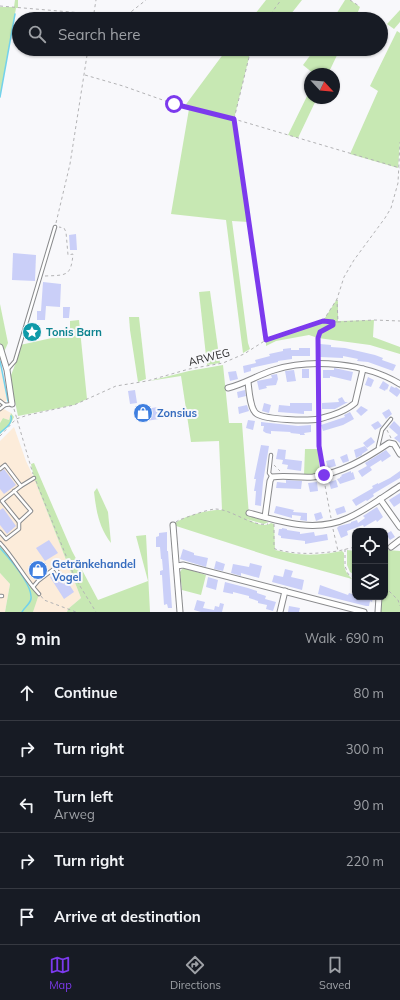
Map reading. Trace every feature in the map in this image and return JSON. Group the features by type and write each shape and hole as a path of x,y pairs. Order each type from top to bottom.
{"street":[{"path":"0,346 7,370 12,404"},
{"path":"228,388 286,367 318,364 350,366 363,369 382,375 400,384"},
{"path":"248,382 251,402 256,414 267,417 289,419 318,419 351,407 356,403 363,369"},
{"path":"265,517 270,481 272,477 324,475 340,471 354,465 391,443 394,444 400,454"},
{"path":"249,513 272,520 302,526 332,524 347,519 400,486"},
{"path":"380,499 400,527"},
{"path":"173,525 180,612"},
{"path":"388,548 400,540"},
{"path":"177,566 183,565 364,612"},
{"path":"280,612 285,591"},
{"path":"378,612 379,600"}],"lane":[{"path":"7,370 15,361 27,326 55,227"},
{"path":"0,401 5,405"},
{"path":"0,409 5,405 12,404"},
{"path":"380,449 378,447 382,430 391,419"},
{"path":"271,455 268,473 272,477"},
{"path":"0,468 5,465 21,486"},
{"path":"0,532 6,539 20,529 19,522 1,501 34,478"},
{"path":"14,491 31,512 19,522"},
{"path":"0,543 10,554 38,594"},
{"path":"33,588 38,581 55,568 63,580"}],"path":[{"path":"94,12 96,0"},
{"path":"131,12 146,0"},
{"path":"272,12 281,0"},
{"path":"350,0 359,6"},
{"path":"0,6 70,12"},
{"path":"40,276 61,275 67,273 72,267 73,254 68,255 66,232 64,228 55,227 62,205 70,164 87,56"},
{"path":"249,56 234,119 266,340"},
{"path":"84,75 123,86 174,104 234,119 399,168"},
{"path":"400,142 398,183 391,208 382,224 354,260 344,277 336,299 323,321 400,321"},
{"path":"336,299 338,302 338,322"},
{"name":"ARWEG","path":"16,419 74,405 116,386 147,381 223,363 244,354 266,340 323,321"},
{"path":"333,322 333,325 318,334 318,419 319,446 338,551"},
{"path":"12,404 34,478 74,578 96,612"},
{"path":"0,436 16,419"},
{"path":"385,427 391,443"},
{"path":"270,464 275,466 283,476"},
{"path":"173,525 179,520 214,509 263,524 270,523 272,520"},
{"path":"272,520 275,549 298,554 315,554 352,548"},
{"path":"345,549 345,566 348,574 352,576"},
{"path":"388,590 398,600 400,606"},
{"path":"38,594 44,600 76,612"}],"shaded area":[{"path":"0,364 7,400 0,405"},
{"path":"0,407 11,413 9,420 3,418 0,423"},
{"path":"14,427 26,461 81,598 68,609 67,612 33,612 38,594 0,543 0,441"},
{"path":"0,573 10,584 5,612 0,612"}],"green space":[{"path":"15,0 18,0 18,8 16,8 15,12 12,12 12,30 0,97 0,7 14,7"},
{"path":"266,0 302,0 293,12 257,12"},
{"path":"345,0 350,0 360,7 358,12 337,12"},
{"path":"400,10 400,22 394,29 388,25"},
{"path":"397,31 400,33 400,142 398,168 350,154 378,91 370,86 385,56 388,56 388,49"},
{"path":"222,56 249,56 234,119 249,222 232,221 250,349 243,353 226,220 171,214 189,109 184,107"},
{"path":"310,56 337,56 331,68 307,68 303,65"},
{"path":"304,102 304,104 314,104 298,138 288,135"},
{"path":"210,291 220,363 207,365 199,292"},
{"path":"337,299 338,321 374,320 373,337 400,347 400,354 370,345 318,338 309,335 276,341 266,346 266,340 323,321"},
{"path":"0,304 8,343 4,352 0,343"},
{"path":"129,317 139,317 146,379 138,382 130,330"},
{"path":"79,320 87,399 74,405 18,416 10,378 20,345 70,334 70,321"},
{"path":"223,365 229,423 242,423 249,516 269,522 264,524 246,519 262,525 271,523 274,524 275,550 308,555 342,551 344,553 344,565 352,579 272,557 173,525 196,514 222,510 219,441 191,442 181,376 149,381 189,371"},
{"path":"11,413 14,417 11,423 0,434 0,423 3,418 9,420"},
{"path":"305,449 318,449 320,474 304,475"},
{"path":"34,463 72,551 98,600 148,581 136,536 146,535 150,612 67,612 68,609 81,598 34,478 31,464"},
{"path":"97,488 108,512 111,543 99,519 94,492"},
{"path":"0,543 39,594 33,612 5,612 10,584 0,573"},
{"path":"347,550 352,551 352,573 347,565"},
{"path":"388,550 400,551 400,612 380,612 382,600 388,600"},
{"path":"184,568 206,575 201,595 182,590 180,572"}],"building":[{"path":"76,234 77,250 70,250 69,235"},
{"path":"13,253 36,255 35,281 12,280"},
{"path":"43,282 61,284 60,307 46,306 45,320 37,320 37,311 41,311"},
{"path":"63,307 70,307 69,318 63,318"},
{"path":"320,344 375,355 383,358 382,360 396,365 393,371 368,362 357,361 358,359 343,356 343,358 320,357"},
{"path":"291,348 291,350 299,350 299,348 310,348 310,356 292,356 292,359 251,368 251,371 244,373 243,366 256,363 255,360 270,356 269,354"},
{"path":"334,368 353,372 351,381 330,376 330,378 323,378 323,370 334,370"},
{"path":"302,369 309,369 309,378 302,378"},
{"path":"294,370 296,381 287,382 285,371"},
{"path":"236,371 238,379 230,381 228,372"},
{"path":"277,374 278,379 276,385 266,386 267,388 259,390 257,381 272,378 271,375"},
{"path":"368,377 374,380 371,387 365,385"},
{"path":"383,381 389,385 385,391 379,388"},
{"path":"391,386 400,390 397,397 389,391"},
{"path":"135,390 137,403 130,404 128,391"},
{"path":"245,390 246,396 238,398 237,392"},
{"path":"342,397 345,402 348,402 335,409 322,409 322,403 339,402 338,399"},
{"path":"264,403 271,405 269,413 262,411"},
{"path":"290,403 312,403 312,411 304,411 304,414 278,412 279,405 290,406"},
{"path":"247,405 249,411 239,414 238,407"},
{"path":"361,406 368,410 361,416 356,411"},
{"path":"158,407 159,419 146,421 145,409"},
{"path":"389,409 392,414 386,419 382,413"},
{"path":"350,412 354,419 343,425 323,431 321,425 345,417 344,415"},
{"path":"248,420 255,421 253,430 246,428"},
{"path":"378,421 382,426 375,430 371,425"},
{"path":"394,421 400,427 400,443 394,438 398,435 389,427"},
{"path":"261,422 298,426 311,425 311,432 304,433 305,435 290,433 291,432 271,431 271,434 266,433 263,431 264,426 261,426"},
{"path":"371,437 375,442 367,448 363,443"},
{"path":"261,445 269,446 261,506 255,505 256,491 254,491 256,479 254,479"},
{"path":"365,446 368,450 356,458 354,450"},
{"path":"278,449 286,450 285,459 302,461 301,471 287,469 288,465 282,464 283,460 276,459"},
{"path":"386,450 391,456 370,467 372,470 362,477 358,471 367,466 365,463"},
{"path":"347,454 349,461 343,463 340,457"},
{"path":"334,459 336,466 328,468 326,461"},
{"path":"4,469 16,485 4,494 0,489 0,472"},
{"path":"351,471 351,473 353,472 355,479 340,484 337,479 342,476 341,475"},
{"path":"400,471 400,478 373,494 374,496 367,501 366,500 356,506 352,500 373,488 372,486 390,478"},
{"path":"286,480 302,481 301,489 276,488 277,482 286,483"},
{"path":"336,480 338,487 331,489 329,482"},
{"path":"317,482 318,491 310,492 308,483"},
{"path":"400,493 400,503 394,507 389,500"},
{"path":"276,506 294,510 293,512 307,513 307,521 300,520 301,516 292,515 292,518 274,513"},
{"path":"344,506 346,512 337,515 335,509"},
{"path":"377,507 383,517 377,522 376,520 364,527 363,525 352,528 347,531 348,535 341,538 337,528 339,526 357,520 358,523 365,518 363,516"},
{"path":"3,508 16,526 7,534 0,525 0,510"},
{"path":"321,512 323,518 316,521 314,514"},
{"path":"282,528 300,532 300,534 314,532 315,536 327,534 328,540 305,544 305,541 281,538 281,536 278,535 279,529"},
{"path":"391,531 395,537 390,540 388,533"},
{"path":"167,532 167,551 172,608 168,608 167,604 164,605 162,575 160,575 160,571 163,570 162,559 160,547 156,547 156,537 159,536 159,533"},
{"path":"49,540 58,553 45,561 36,548"},
{"path":"183,549 194,553 194,555 208,558 206,567 180,559"},
{"path":"216,561 225,564 223,571 214,569"},
{"path":"250,563 262,566 259,578 241,573 241,576 231,573 233,564 249,567"},
{"name":"Getränkehandel Vogel","path":"41,564 46,570 36,577 31,571"},
{"path":"285,569 293,571 291,577 304,580 302,590 272,582 274,575 283,577"},
{"path":"56,574 63,584 67,581 74,592 64,599 50,577"},
{"path":"208,577 218,580 216,590 206,587"},
{"path":"225,582 257,591 257,593 266,596 265,599 276,602 273,611 266,609 267,605 258,603 258,601 249,598 249,596 233,592 233,594 223,592"},
{"path":"320,585 348,595 349,593 352,594 352,600 372,600 372,602 370,601 369,606 366,606 318,594"},
{"path":"197,600 205,602 203,608 214,610 215,606 219,607 220,603 224,604 222,612 201,612 194,610"},
{"path":"289,606 300,608 299,612 288,612"}],"waterway":[{"path":"0,97 12,31"},
{"path":"0,361 8,401"},
{"path":"0,433 10,424 11,416"},
{"path":"0,548 20,572 31,593 31,599 22,612"}],"place":[{"name":"Tonis Barn","path":"32,332"},
{"name":"Zonsius","path":"143,413"},
{"name":"Getränkehandel Vogel","path":"38,570"}],"route":[{"path":"174,104 234,119 266,340 323,321 333,322 333,325 318,334 319,446 324,475"}]}
